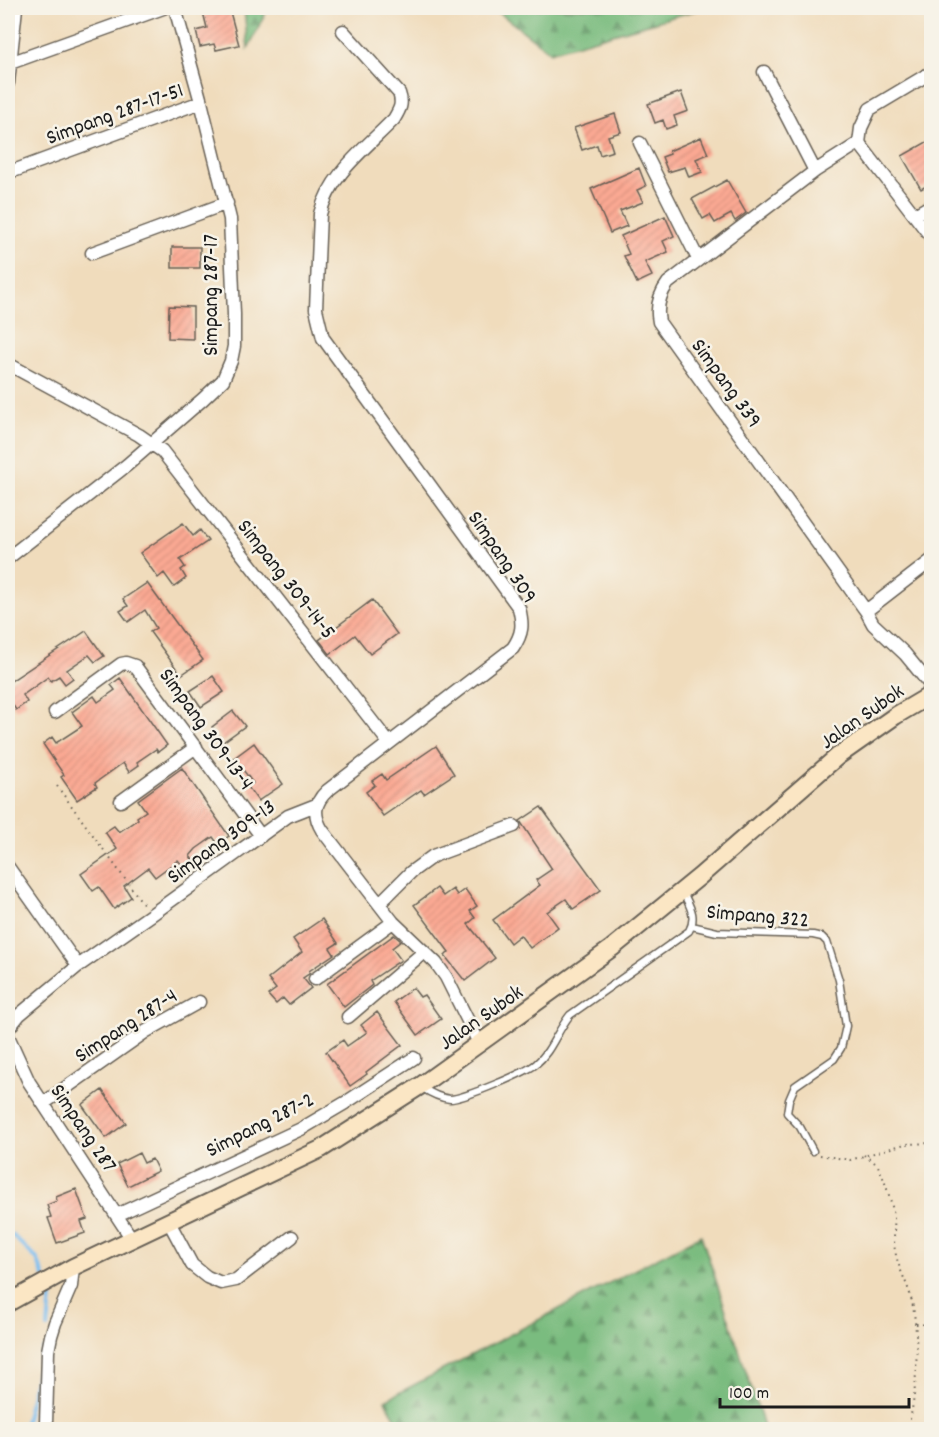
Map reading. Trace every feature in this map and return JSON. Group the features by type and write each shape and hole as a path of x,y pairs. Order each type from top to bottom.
{"main road":[{"name":"Jalan Subok","path":"14,1300 73,1267 321,1149 420,1086 603,955 683,891 838,756 895,716 932,694"}],"street":[{"path":"8,83 16,8"},
{"path":"10,63 163,8"},
{"name":"Simpang 287-17","path":"8,558 127,465 203,399 222,380 231,361 234,346 234,303 227,203 175,8"},
{"name":"Simpang 309","path":"316,805 327,791 513,648 521,636 523,622 519,608 323,338 318,324 316,309 320,214 323,201 338,176 394,119 400,110 402,101 399,93 343,31"},
{"path":"764,72 816,171"},
{"path":"932,72 870,109 861,128 859,142 932,238"},
{"name":"Simpang 287-17-51","path":"8,169 16,170 201,102"},
{"name":"Simpang 339","path":"859,142 816,171 668,283 662,290 657,312 659,322 867,611 873,624 905,654 932,687"},
{"path":"640,143 698,259"},
{"path":"92,253 227,203"},
{"path":"915,215 932,205"},
{"name":"Simpang 309-14-5","path":"8,364 162,451 389,743"},
{"path":"867,611 932,560"},
{"name":"Simpang 309-13-4","path":"55,712 121,664 131,663 139,669 261,836"},
{"path":"121,801 196,747"},
{"path":"316,805 315,814 322,830 393,922 436,963 446,977 480,1045"},
{"name":"Simpang 309-13","path":"152,915 288,816 316,805"},
{"path":"380,904 411,872 433,856 514,826"},
{"path":"8,867 78,966"},
{"path":"8,1029 19,1015 78,966 152,915"},
{"path":"315,979 393,922"},
{"path":"348,1017 424,952"},
{"name":"Simpang 287-4","path":"44,1102 145,1032 199,1002"},
{"name":"Simpang 287","path":"8,1036 29,1082 132,1239"},
{"name":"Simpang 287-2","path":"117,1215 300,1129 414,1058"},
{"path":"169,1222 192,1265 207,1277 221,1282 236,1280 292,1237"},
{"path":"48,1430 46,1424 48,1352 55,1323 71,1286 73,1267"}],"lane":[{"name":"Simpang 322","path":"420,1086 443,1098 462,1098 534,1066 545,1055 561,1026 570,1015 689,931 693,914 683,891"},
{"name":"Simpang 322","path":"692,926 717,932 822,937 827,942 839,980 844,1007 846,1026 841,1048 834,1059 795,1086 787,1113 800,1126 813,1151"}],"path":[{"path":"57,786 152,915"},
{"path":"813,1151 825,1157 850,1160 905,1144 932,1143"},
{"path":"864,1155 877,1164 890,1198 898,1268 910,1293 916,1324 914,1387 911,1418 906,1430"},
{"path":"916,1324 932,1325"}],"green space":[{"path":"244,8 268,8 248,49"},
{"path":"493,8 704,8 550,52"},
{"path":"701,1235 765,1429 402,1429 385,1400"}],"building":[{"path":"202,8 229,8 239,45 216,50 214,44 200,47 196,31 207,28"},
{"path":"681,92 688,111 674,116 677,125 666,129 663,120 655,123 648,104"},
{"path":"615,114 621,132 608,136 613,151 600,155 597,145 582,150 574,128"},
{"path":"701,137 708,154 696,159 702,172 689,177 685,167 668,172 662,157 670,154 669,151"},
{"path":"932,139 932,183 921,189 902,156"},
{"path":"639,168 646,186 637,190 643,202 620,211 627,226 610,233 591,189"},
{"path":"727,180 746,213 735,221 731,214 715,223 710,215 703,219 692,199"},
{"path":"665,216 674,236 663,241 668,252 645,262 652,276 637,283 624,256 629,254 621,236"},
{"path":"172,247 200,247 200,268 172,268"},
{"path":"169,306 193,307 193,339 168,338"},
{"path":"183,523 193,536 200,530 208,541 180,560 185,567 181,570 186,578 174,587 164,573 158,578 140,553"},
{"path":"147,583 203,660 181,675 150,632 156,628 145,610 128,622 120,611 128,606 123,599"},
{"path":"372,600 397,634 370,654 355,635 330,654 319,640"},
{"path":"86,631 104,656 95,662 89,655 67,670 73,678 65,684 59,676 51,681 48,677 23,695 27,702 16,710 8,698 8,683"},
{"path":"213,676 224,692 201,707 190,691"},
{"path":"120,678 167,745 158,752 156,749 137,762 139,765 129,772 123,763 95,783 97,787 77,800 61,777 64,775 43,744 52,737 56,743 82,726 72,712 94,696 98,702 115,690 111,685"},
{"path":"233,711 245,726 223,742 212,727"},
{"path":"254,743 283,784 258,801 248,787 253,783 234,758"},
{"path":"436,746 454,774 424,794 421,790 383,816 366,792 375,785 372,781 382,774 386,780"},
{"path":"182,768 229,836 218,844 213,837 196,849 190,856 195,863 186,870 178,860 155,877 148,868 124,886 131,897 114,909 99,887 93,891 81,874 117,849 105,832 114,826 119,832 138,819 137,817 146,811 138,800"},
{"path":"541,807 601,890 573,909 566,899 547,912 558,927 530,948 520,935 510,943 493,920 540,885 536,880 552,869 520,821"},
{"path":"437,888 443,896 453,889 457,895 465,889 477,906 470,911 475,918 468,924 495,958 465,981 445,956 449,952 414,905"},
{"path":"322,919 338,943 330,948 334,954 309,971 310,973 303,978 311,988 289,1005 283,998 276,1004 268,995 276,989 268,979 302,952 293,939"},
{"path":"394,935 401,941 392,948 401,960 370,981 372,985 344,1007 327,984"},
{"path":"413,988 420,997 424,995 441,1019 418,1035 394,1002"},
{"path":"377,1012 402,1045 350,1086 326,1052 343,1040 347,1046 367,1032 361,1025"},
{"path":"102,1090 126,1123 106,1138 82,1105"},
{"path":"139,1153 144,1163 152,1159 158,1171 128,1186 117,1164"},
{"path":"76,1189 87,1219 81,1221 85,1233 57,1243 48,1218 51,1217 47,1205 57,1201 56,1197"}],"waterway":[{"path":"8,1233 37,1259 44,1277"},
{"path":"47,1287 51,1296 48,1327"},
{"path":"23,1430 43,1349"}]}
